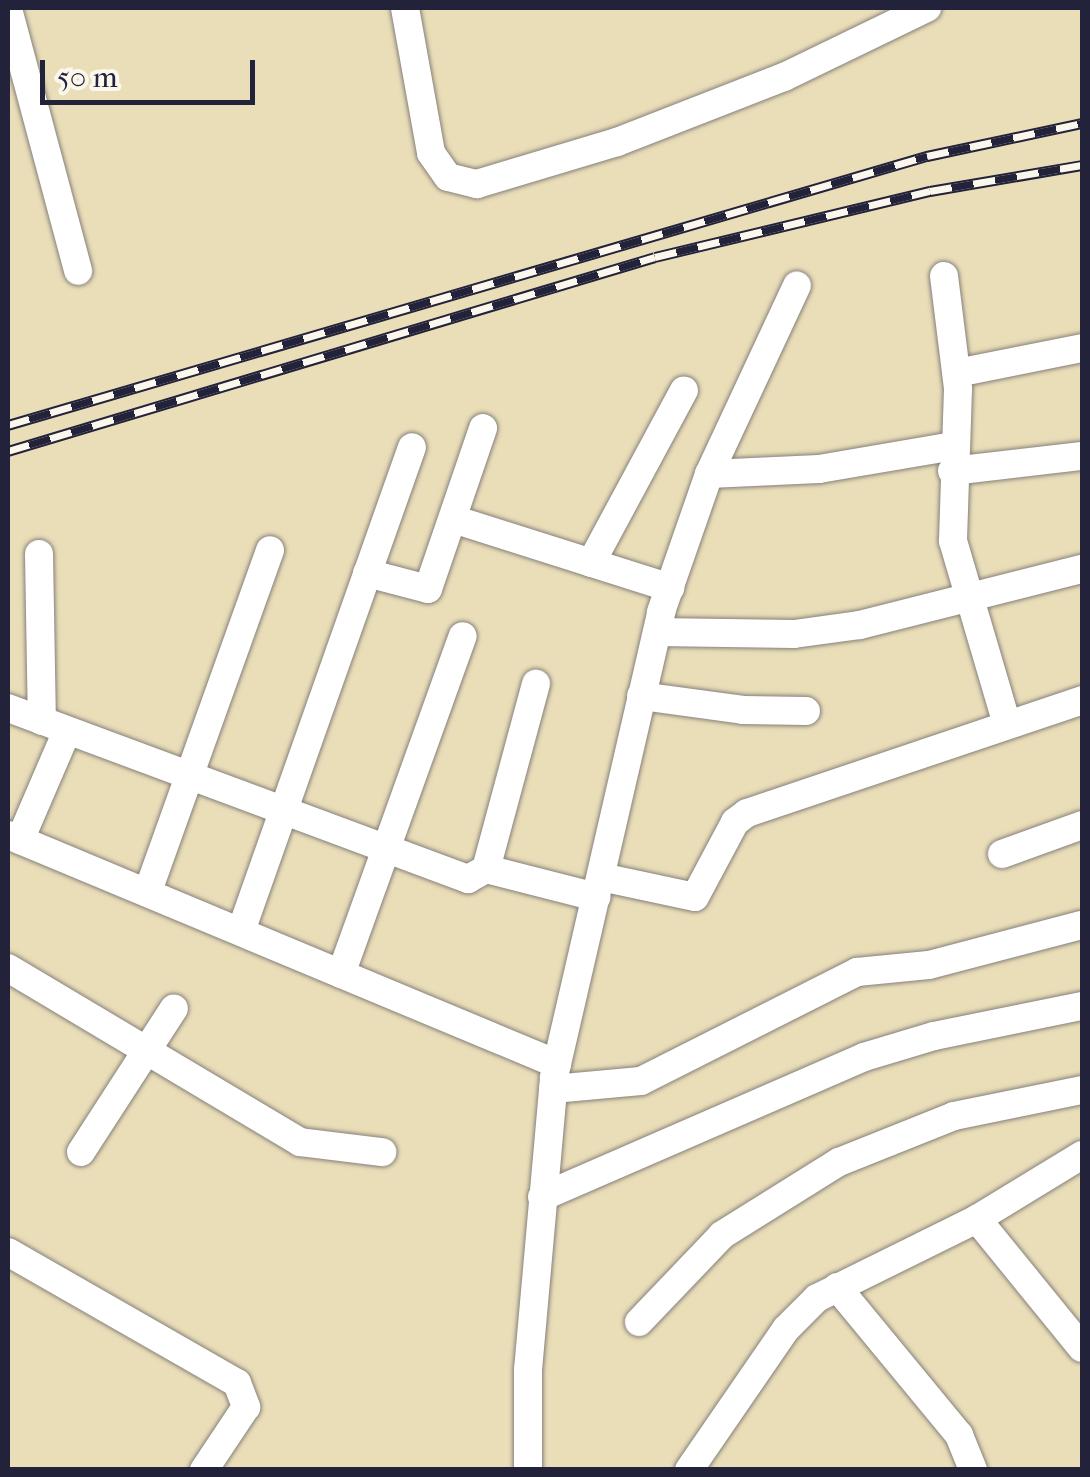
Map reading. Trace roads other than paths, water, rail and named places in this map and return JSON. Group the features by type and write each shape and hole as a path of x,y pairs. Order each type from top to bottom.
{"street":[{"path":"405,8 431,153 448,177 477,184 616,142 784,77 927,8"},
{"path":"8,9 78,272"},
{"path":"944,276 957,373 954,540 1006,724"},
{"path":"528,1470 542,1197 555,1076 641,696 670,588 709,474 797,284"},
{"path":"957,373 1082,348"},
{"path":"591,563 684,390"},
{"path":"368,573 428,589 483,428"},
{"path":"242,931 412,447"},
{"path":"709,474 953,459 1082,456"},
{"path":"452,519 670,588"},
{"path":"148,891 184,774 270,550"},
{"path":"39,554 54,726 14,837 342,974 555,1076 640,1081 857,972 929,965 1082,925"},
{"path":"657,632 794,634 968,598 1082,568"},
{"path":"342,974 384,845 464,636"},
{"path":"486,869 536,684"},
{"path":"641,696 743,710 806,711"},
{"path":"8,708 468,879 486,869 695,897 734,822 746,813 1082,700"},
{"path":"1002,854 1082,826"},
{"path":"8,968 300,1142 382,1152"},
{"path":"542,1197 864,1058 934,1036 1082,1006"},
{"path":"81,1152 174,1008"},
{"path":"639,1322 722,1235 838,1162 954,1116 1082,1090"},
{"path":"689,1470 786,1328 837,1286 977,1219 1082,1154"},
{"path":"977,1219 1082,1348"},
{"path":"8,1252 237,1384 246,1407 204,1470"},
{"path":"837,1286 959,1435 973,1470"}],"railway":[{"path":"8,425 927,156 1082,123"},
{"path":"8,451 655,257 930,191 1082,165"}]}
